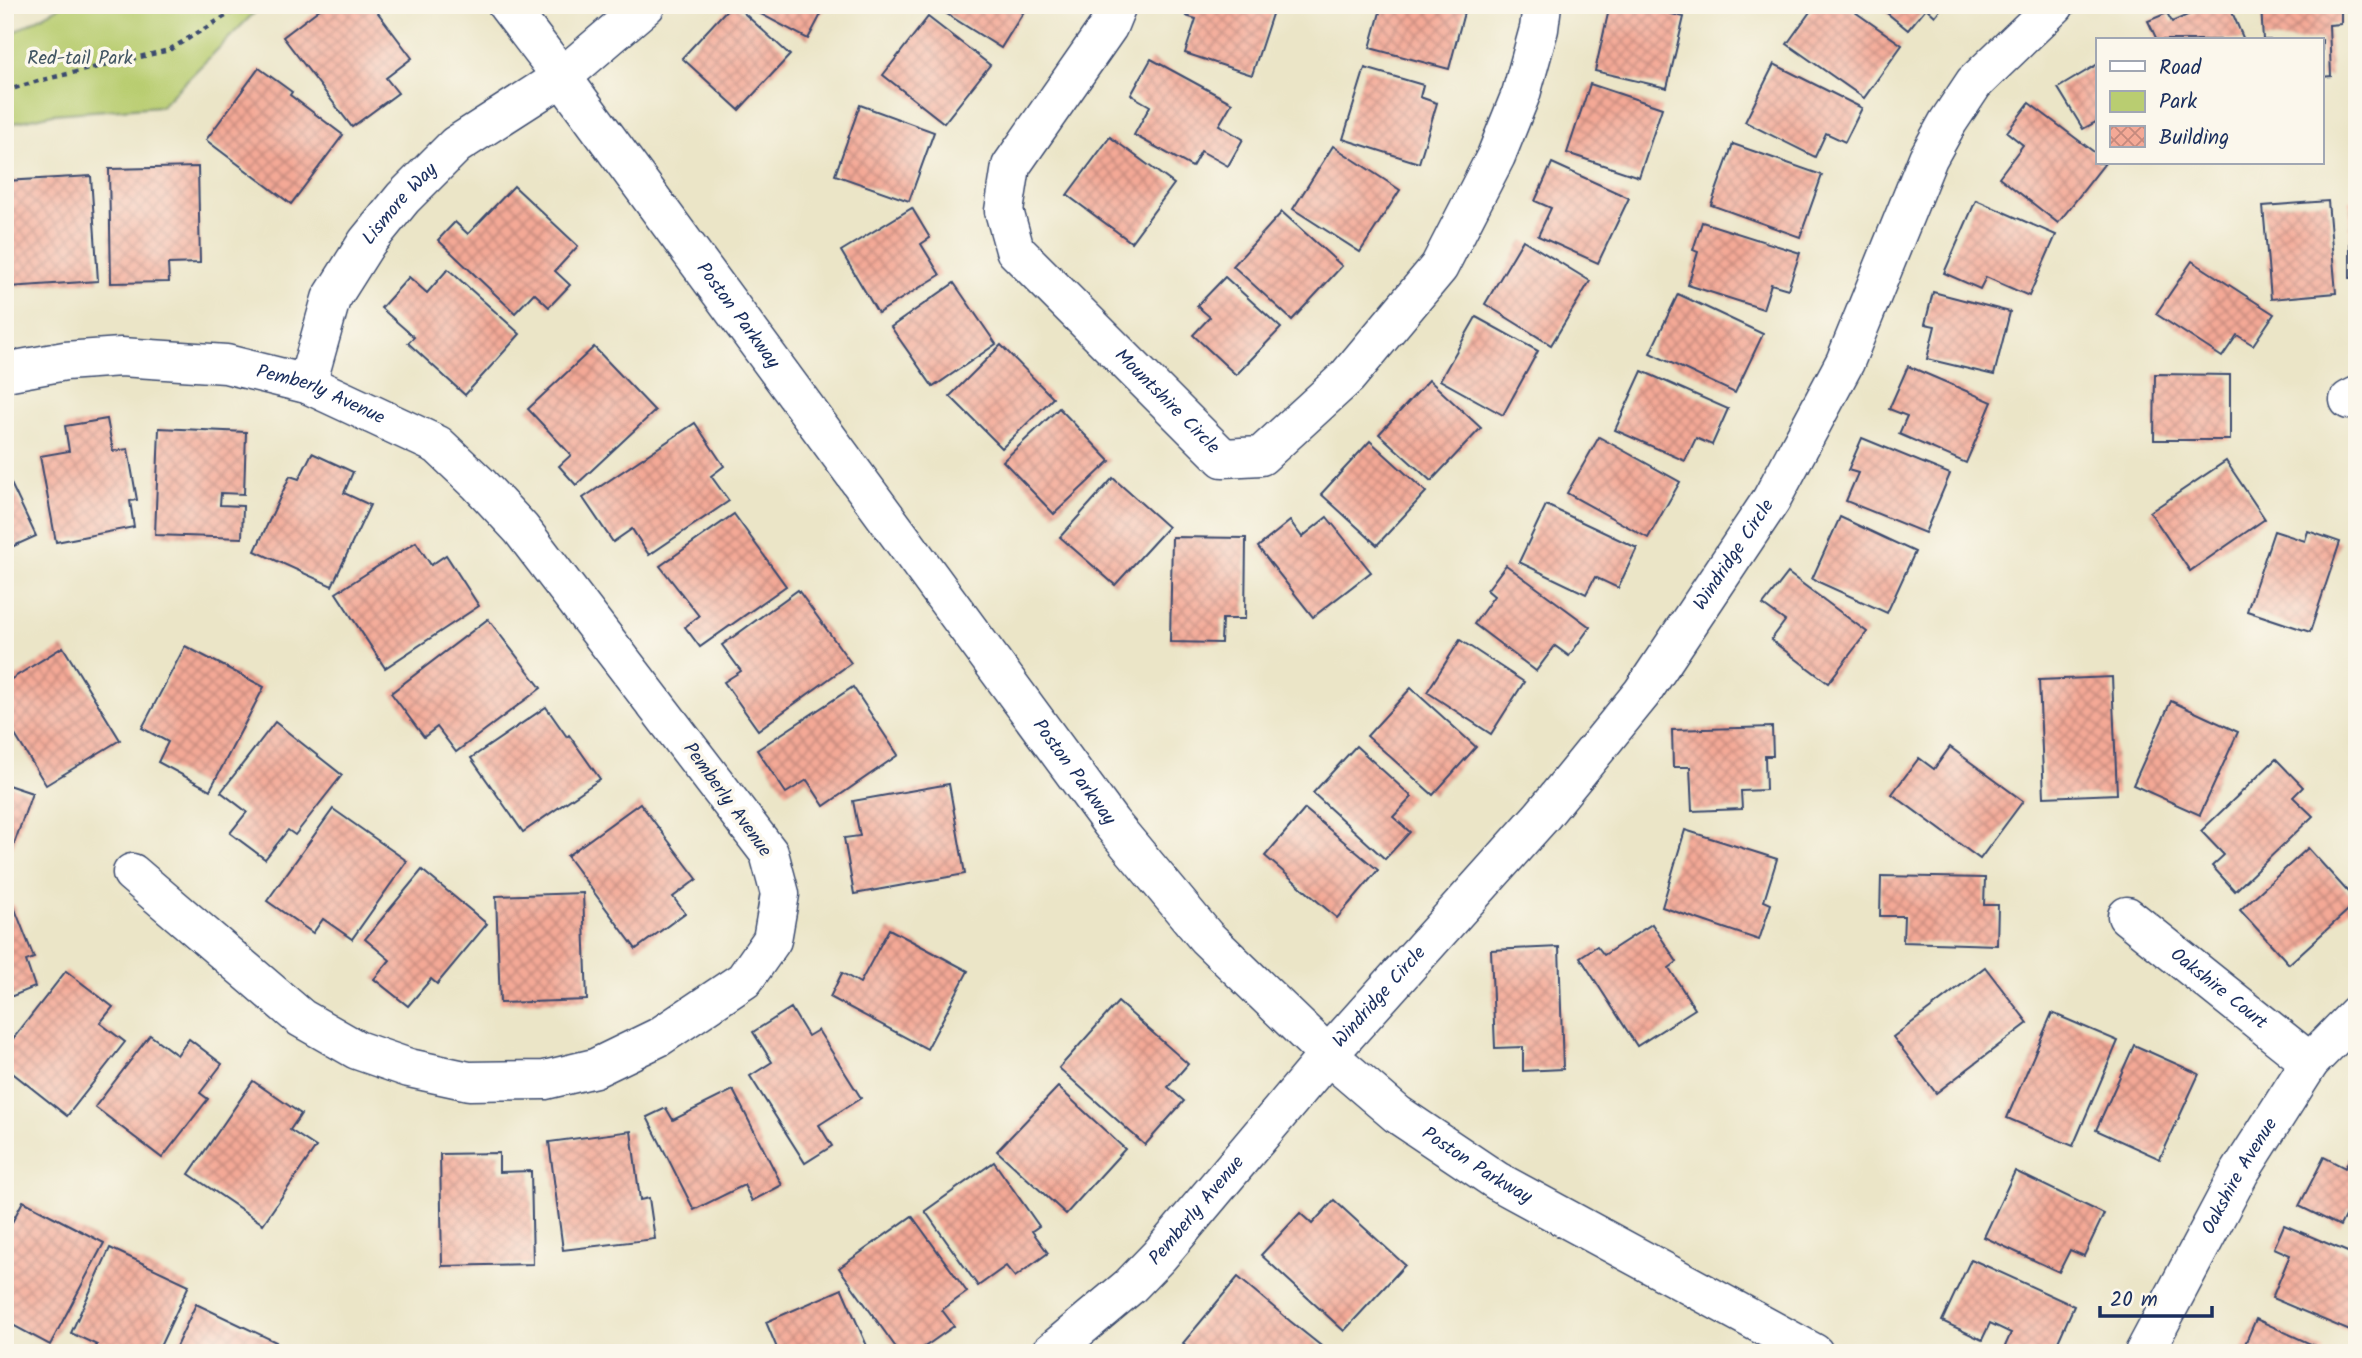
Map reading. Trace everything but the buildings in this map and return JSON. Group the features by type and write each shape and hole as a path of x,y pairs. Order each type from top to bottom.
{"street":[{"name":"Poston Parkway","path":"507,5 1111,823 1206,937 1328,1055 1397,1114 1497,1181 1814,1353"},
{"name":"Lismore Way","path":"307,384 331,299 367,242 403,198 456,145 562,77 646,5"},
{"name":"Mountshire Circle","path":"1117,5 1108,27 1011,166 1004,211 1015,250 1223,458 1261,456 1347,377 1439,267 1496,156 1521,94 1539,29 1542,5"},
{"name":"Windridge Circle","path":"1328,1055 1542,816 1642,693 1772,500 1845,362 1928,158 1948,122 1974,83 2055,5"},
{"name":"Pemberly Avenue","path":"5,372 65,361 121,357 226,364 307,384 438,445 521,529 769,853 780,894 772,940 744,981 659,1037 595,1068 545,1080 469,1081 409,1068 357,1050 301,1018 132,873"},
{"name":"Oakshire Court","path":"2127,916 2310,1062"},
{"name":"Oakshire Avenue","path":"2144,1353 2240,1172 2310,1062 2357,1014"},
{"name":"Pemberly Avenue","path":"1050,1353 1130,1286 1160,1256 1328,1055"}],"path":[{"path":"5,91 169,50 244,5"}],"green space":[{"name":"Red-tail Park","path":"63,5 262,5 161,106 53,114 5,125 5,37"}]}
